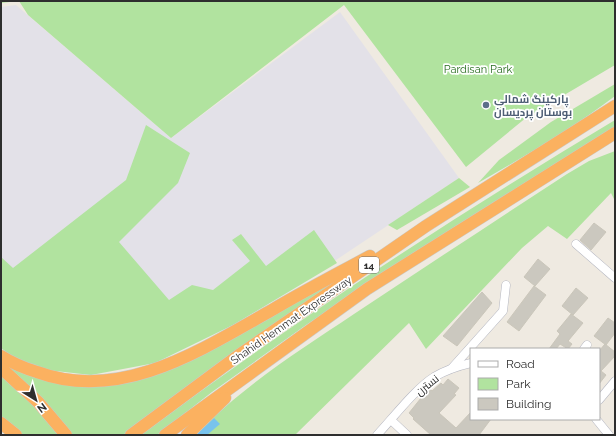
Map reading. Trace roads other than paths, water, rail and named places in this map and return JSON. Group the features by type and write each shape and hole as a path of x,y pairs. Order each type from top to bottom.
{"highway":[{"path":"601,114 615,102"},
{"name":"Shahid Hemmat Expressway","path":"131,435 239,355 426,226 615,106"},
{"name":"Shahid Hemmat Expressway","path":"166,435 366,289 615,133"},
{"path":"1,356 28,369 63,380 97,382 134,376 173,362 208,345 426,226"},
{"path":"1,368 38,402 66,435"},
{"path":"187,435 212,412 246,376"},
{"path":"1,424 16,435"}],"street":[{"path":"576,244 615,278"},
{"path":"451,368 503,311 506,285"},
{"name":"نسترن","path":"377,435 432,378 451,368 470,363"},
{"path":"600,399 615,381"},
{"path":"391,420 407,435"},
{"path":"597,420 609,435"}],"water":[{"path":"214,418 220,424 207,435 197,434"}],"place":[{"name":"پارکینگ شمالی بوستان پردیسان","path":"486,105"}],"park label":[{"name":"Pardisan Park","path":"478,69"}]}
